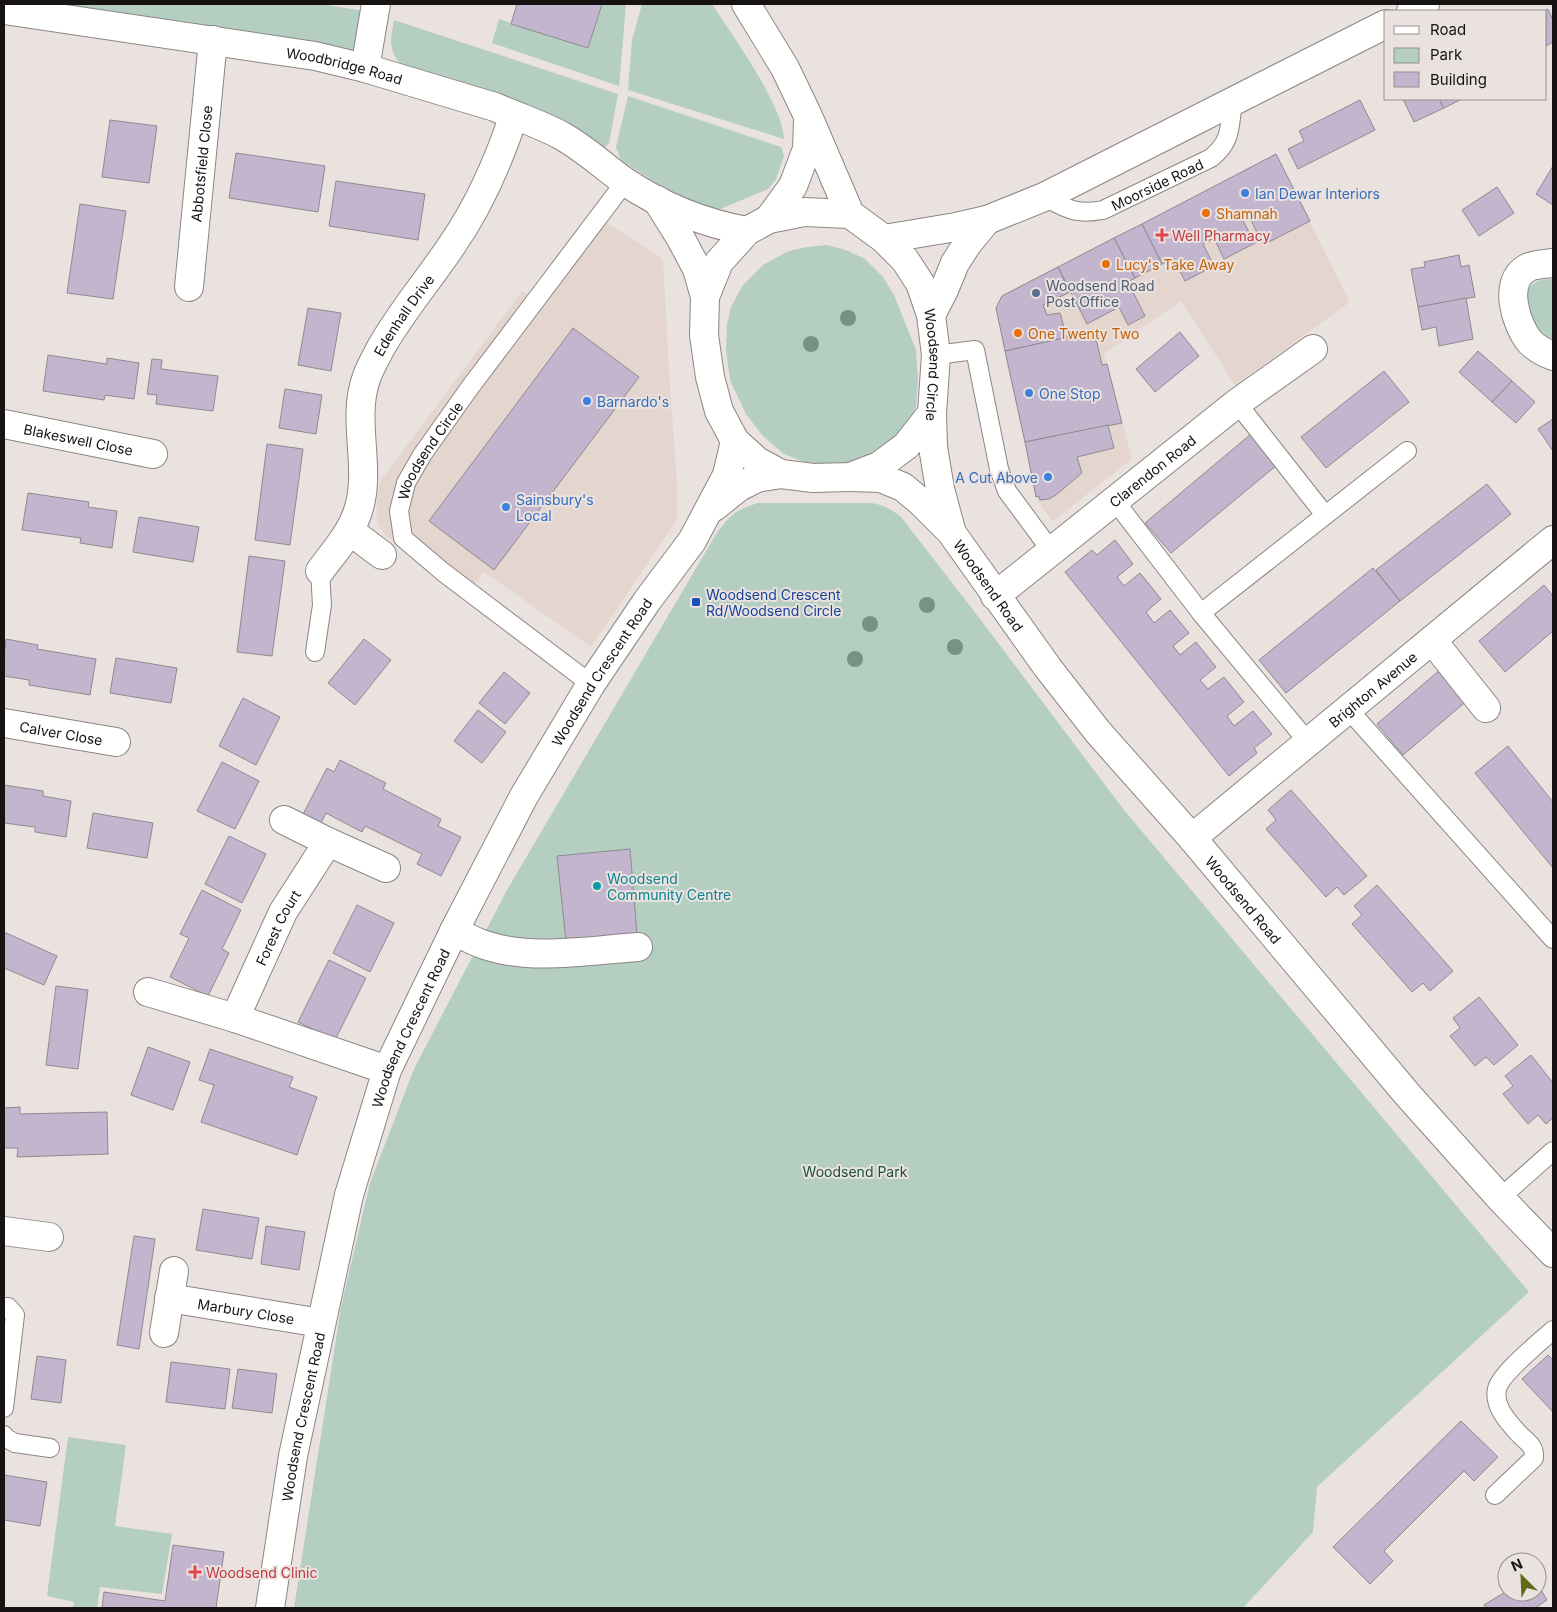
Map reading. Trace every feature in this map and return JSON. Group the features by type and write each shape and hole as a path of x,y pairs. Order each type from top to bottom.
{"street":[{"path":"365,68 376,4"},
{"path":"746,4 785,68 850,214 804,212 758,225"},
{"path":"1413,10 1425,4"},
{"name":"Woodbridge Road","path":"4,10 315,56 365,68 495,107 561,136 625,182 689,216 724,227 758,225"},
{"path":"884,239 987,220 1044,197 1384,25"},
{"name":"Abbotsfield Close","path":"189,288 213,40"},
{"name":"Edenhall Drive","path":"320,571 350,531 358,512 362,491 363,469 361,409 366,379 396,323 452,244 474,208 493,170 514,115"},
{"path":"758,225 793,186 807,149 808,116"},
{"name":"Woodbridge Road","path":"657,200 680,236 693,261 705,297"},
{"name":"Woodsend Circle","path":"758,225 719,262 705,297 704,335 710,377 719,411 735,441 756,462 781,474 813,478 850,477 879,466 906,446 932,413 936,355 931,315 920,283 905,260 884,239 850,214"},
{"path":"931,315 955,263 968,243 987,220"},
{"path":"1553,263 1526,268 1518,278 1514,289 1514,302 1515,314 1522,331 1532,343 1553,356"},
{"name":"Clarendon Road","path":"995,596 1237,403 1313,348"},
{"name":"Woodsend Road","path":"932,413 933,447 938,481 951,532"},
{"name":"Blakeswell Close","path":"4,424 153,454"},
{"name":"Woodsend Crescent Road","path":"270,1608 293,1456 321,1323 349,1195 387,1070 454,930 524,796 591,684 646,601 692,541 727,475 735,441"},
{"name":"Woodsend Crescent Road","path":"709,511 739,486 757,478 781,474"},
{"name":"Woodsend Road","path":"850,477 881,478 903,487 951,532 995,596 1098,732 1192,838 1407,1094 1500,1198 1553,1253"},
{"path":"350,531 382,554"},
{"name":"Brighton Avenue","path":"1192,838 1553,540"},
{"path":"1432,640 1486,708"},
{"name":"Calver Close","path":"4,723 116,742"},
{"path":"284,820 386,868"},
{"name":"Forest Court","path":"235,1018 283,912 328,842"},
{"path":"454,930 485,946 518,952 546,954 638,946"},
{"path":"148,992 235,1018 387,1070"},
{"path":"4,1231 49,1237"},
{"path":"164,1333 174,1271"},
{"name":"Marbury Close","path":"169,1298 321,1323"}],"lane":[{"name":"Moorside Road","path":"1044,197 1073,212 1086,213 1103,210 1211,158 1222,149 1228,137 1233,102"},
{"name":"Woodsend Circle","path":"591,684 443,572 403,538 399,511 406,483 422,455 471,386 625,182"},
{"path":"936,355 975,350 999,469 1007,491 1052,552"},
{"path":"1237,403 1325,514"},
{"path":"1201,613 1407,451"},
{"path":"1115,502 1201,613 1308,742"},
{"path":"316,652 322,605 320,571"},
{"path":"1348,709 1553,938"},
{"path":"1500,1198 1553,1151"},
{"path":"4,1307 15,1314 4,1408"},
{"path":"1495,1494 1534,1458 1535,1451 1509,1424 1499,1407 1497,1389 1509,1370 1553,1330"},
{"path":"4,1435 4,1437 15,1443 50,1448"}],"shaded area":[{"path":"1276,154 1350,302 1235,385 1181,301 1104,354 1132,459 1052,522 1036,497 996,308 1002,296"},
{"path":"592,213 663,259 677,484 677,520 591,647 484,572 465,596 385,535 378,524 376,514 379,483 522,291 530,296"}],"green space":[{"path":"11,4 320,4 365,11 357,58"},
{"path":"602,4 626,4 619,86 492,43 499,19 588,48"},
{"path":"642,4 712,4 766,90 775,108 784,139 628,90 632,40"},
{"path":"394,20 618,94 609,143 601,152 410,72 398,61 392,49 391,36"},
{"path":"628,96 781,147 784,156 776,179 768,189 713,212 689,205 621,160 616,147"},
{"path":"827,245 846,250 865,259 883,277 894,295 916,350 918,381 916,407 905,431 864,463 834,467 812,465 784,454 763,436 746,414 730,380 726,350 727,324 731,307 743,285 763,265 789,251"},
{"path":"1553,279 1553,343 1536,327 1530,316 1526,295 1530,286 1539,281"},
{"name":"Woodsend Park","path":"758,503 871,503 887,508 901,517 1124,810 1529,1292 1317,1487 1313,1532 1243,1608 294,1608 341,1307 370,1183 414,1069 507,890 715,536 724,523 738,511"},
{"path":"68,1437 126,1445 115,1526 172,1534 162,1594 100,1587 97,1608 73,1608 74,1602 47,1596"}],"building":[{"path":"517,4 602,4 588,48 511,24"},
{"path":"1548,9 1553,20 1553,42 1547,45 1547,10"},
{"path":"1360,100 1375,130 1298,169 1288,149 1304,141 1299,131"},
{"path":"1403,100 1440,100 1444,108 1414,122"},
{"path":"1440,100 1460,100 1444,108"},
{"path":"110,120 157,126 149,183 102,177"},
{"path":"236,153 325,166 318,212 229,198"},
{"path":"1276,154 1310,221 1263,245 1249,216 1242,219 1255,243 1224,259 1214,238 1203,244 1214,266 1185,281 1173,258 1162,264 1142,224"},
{"path":"1553,166 1553,205 1536,194"},
{"path":"336,181 425,194 418,240 329,226"},
{"path":"1497,187 1514,213 1479,236 1462,210"},
{"path":"80,204 126,211 113,299 67,293"},
{"path":"1142,224 1162,264 1135,278 1114,238"},
{"path":"1114,238 1135,278 1128,282 1145,316 1128,325 1119,307 1087,324 1058,267"},
{"path":"1459,255 1461,267 1469,265 1475,297 1418,307 1411,269 1425,267 1424,262"},
{"path":"1058,267 1070,292 1043,305 1047,315 1060,313 1067,338 1005,351 996,308 1002,296"},
{"path":"1466,298 1473,339 1439,346 1436,327 1422,330 1418,307"},
{"path":"308,308 341,313 331,371 298,365"},
{"path":"573,328 639,377 494,570 429,521"},
{"path":"1091,332 1097,343 1102,365 1107,364 1122,423 1025,442 1005,351"},
{"path":"1180,332 1199,356 1155,392 1136,369"},
{"path":"1478,351 1512,381 1492,402 1459,372"},
{"path":"48,355 107,364 107,358 139,363 134,399 105,395 104,400 43,391"},
{"path":"152,359 162,360 161,369 218,376 213,411 156,404 157,395 147,394"},
{"path":"1384,371 1409,402 1326,468 1301,437"},
{"path":"1512,381 1535,402 1516,423 1492,402"},
{"path":"285,389 322,395 316,434 279,428"},
{"path":"1553,419 1553,451 1538,429"},
{"path":"1108,425 1114,448 1077,457 1082,473 1049,499 1040,500 1039,496 1036,497 1025,442"},
{"path":"1251,434 1277,465 1171,553 1145,523"},
{"path":"267,444 303,449 290,545 255,540"},
{"path":"1487,484 1511,514 1400,601 1376,570"},
{"path":"28,493 89,502 88,507 117,511 112,548 80,543 81,538 22,530"},
{"path":"139,517 199,527 193,562 133,552"},
{"path":"1115,540 1133,564 1117,577 1124,586 1140,573 1161,599 1146,612 1154,623 1170,610 1189,633 1173,646 1180,655 1196,642 1216,667 1200,680 1208,689 1224,677 1244,702 1227,716 1234,726 1253,711 1272,734 1254,748 1257,753 1229,776 1065,572 1092,550 1097,555"},
{"path":"249,556 285,561 272,656 237,652"},
{"path":"1373,568 1400,601 1286,693 1259,660"},
{"path":"1544,585 1553,596 1553,631 1505,672 1479,641"},
{"path":"6,639 38,645 37,649 96,659 90,695 29,685 29,680 4,676"},
{"path":"364,639 391,660 355,705 328,683"},
{"path":"116,658 177,668 171,703 110,693"},
{"path":"1442,668 1469,699 1403,755 1377,724"},
{"path":"504,672 530,693 505,724 479,703"},
{"path":"243,698 280,717 256,765 219,746"},
{"path":"478,710 506,732 482,763 454,741"},
{"path":"1508,746 1553,802 1553,868 1475,773"},
{"path":"340,760 386,783 383,789 441,819 438,826 461,837 441,876 417,864 422,854 365,826 362,832 326,813 319,827 301,818 327,768 334,772"},
{"path":"222,762 259,781 235,829 197,811"},
{"path":"4,785 43,791 43,796 71,801 66,837 35,832 35,827 4,823"},
{"path":"1291,790 1367,876 1344,895 1337,887 1326,897 1266,829 1276,820 1268,810"},
{"path":"93,813 153,823 147,858 87,848"},
{"path":"229,836 266,854 242,903 205,884"},
{"name":"Woodsend Community Centre","path":"630,849 637,934 566,941 557,856"},
{"path":"1377,885 1453,971 1430,991 1423,983 1412,992 1352,924 1362,915 1354,906"},
{"path":"202,890 241,910 222,949 229,953 208,996 170,977 189,938 180,934"},
{"path":"357,905 394,923 370,972 333,953"},
{"path":"4,932 57,956 44,985 4,968"},
{"path":"329,960 366,978 335,1040 298,1022"},
{"path":"56,986 88,990 78,1069 46,1065"},
{"path":"1479,997 1518,1045 1494,1065 1486,1057 1475,1066 1450,1036 1460,1028 1453,1018"},
{"path":"148,1047 190,1062 173,1110 131,1095"},
{"path":"210,1049 293,1077 289,1087 317,1097 297,1155 201,1122 214,1085 199,1080"},
{"path":"1531,1055 1553,1083 1553,1118 1546,1124 1538,1115 1528,1124 1503,1094 1513,1086 1505,1076"},
{"path":"20,1107 20,1114 107,1112 108,1154 17,1157 18,1148 4,1148 4,1108"},
{"path":"203,1209 259,1218 252,1259 196,1250"},
{"path":"266,1226 305,1232 299,1270 261,1264"},
{"path":"134,1236 155,1239 139,1349 117,1345"},
{"path":"1548,1355 1553,1360 1553,1412 1522,1379"},
{"path":"37,1356 66,1360 61,1403 31,1399"},
{"path":"171,1362 230,1369 225,1409 166,1402"},
{"path":"238,1369 277,1374 272,1413 232,1408"},
{"path":"1461,1421 1498,1457 1474,1481 1464,1471 1384,1551 1393,1561 1370,1584 1333,1547"},
{"path":"4,1475 47,1482 40,1526 4,1520"},
{"name":"Woodsend Clinic","path":"173,1545 224,1552 216,1608 102,1608 104,1592 165,1601"},
{"path":"1497,1597 1497,1602 1544,1602 1535,1608 1486,1608 1484,1605"}],"place":[{"name":"Ian Dewar Interiors","path":"1245,193"},
{"name":"Shamnah","path":"1206,213"},
{"name":"Well Pharmacy","path":"1162,235"},
{"name":"Lucy's Take Away","path":"1106,264"},
{"name":"Woodsend Road Post Office","path":"1036,293"},
{"name":"One Twenty Two","path":"1018,333"},
{"name":"One Stop","path":"1029,393"},
{"name":"Barnardo's","path":"587,401"},
{"name":"A Cut Above","path":"1048,477"},
{"name":"Sainsbury's Local","path":"506,507"},
{"name":"Woodsend Crescent Rd/Woodsend Circle","path":"696,602"},
{"name":"Woodsend Community Centre","path":"597,886"},
{"name":"Woodsend Clinic","path":"195,1572"}]}
